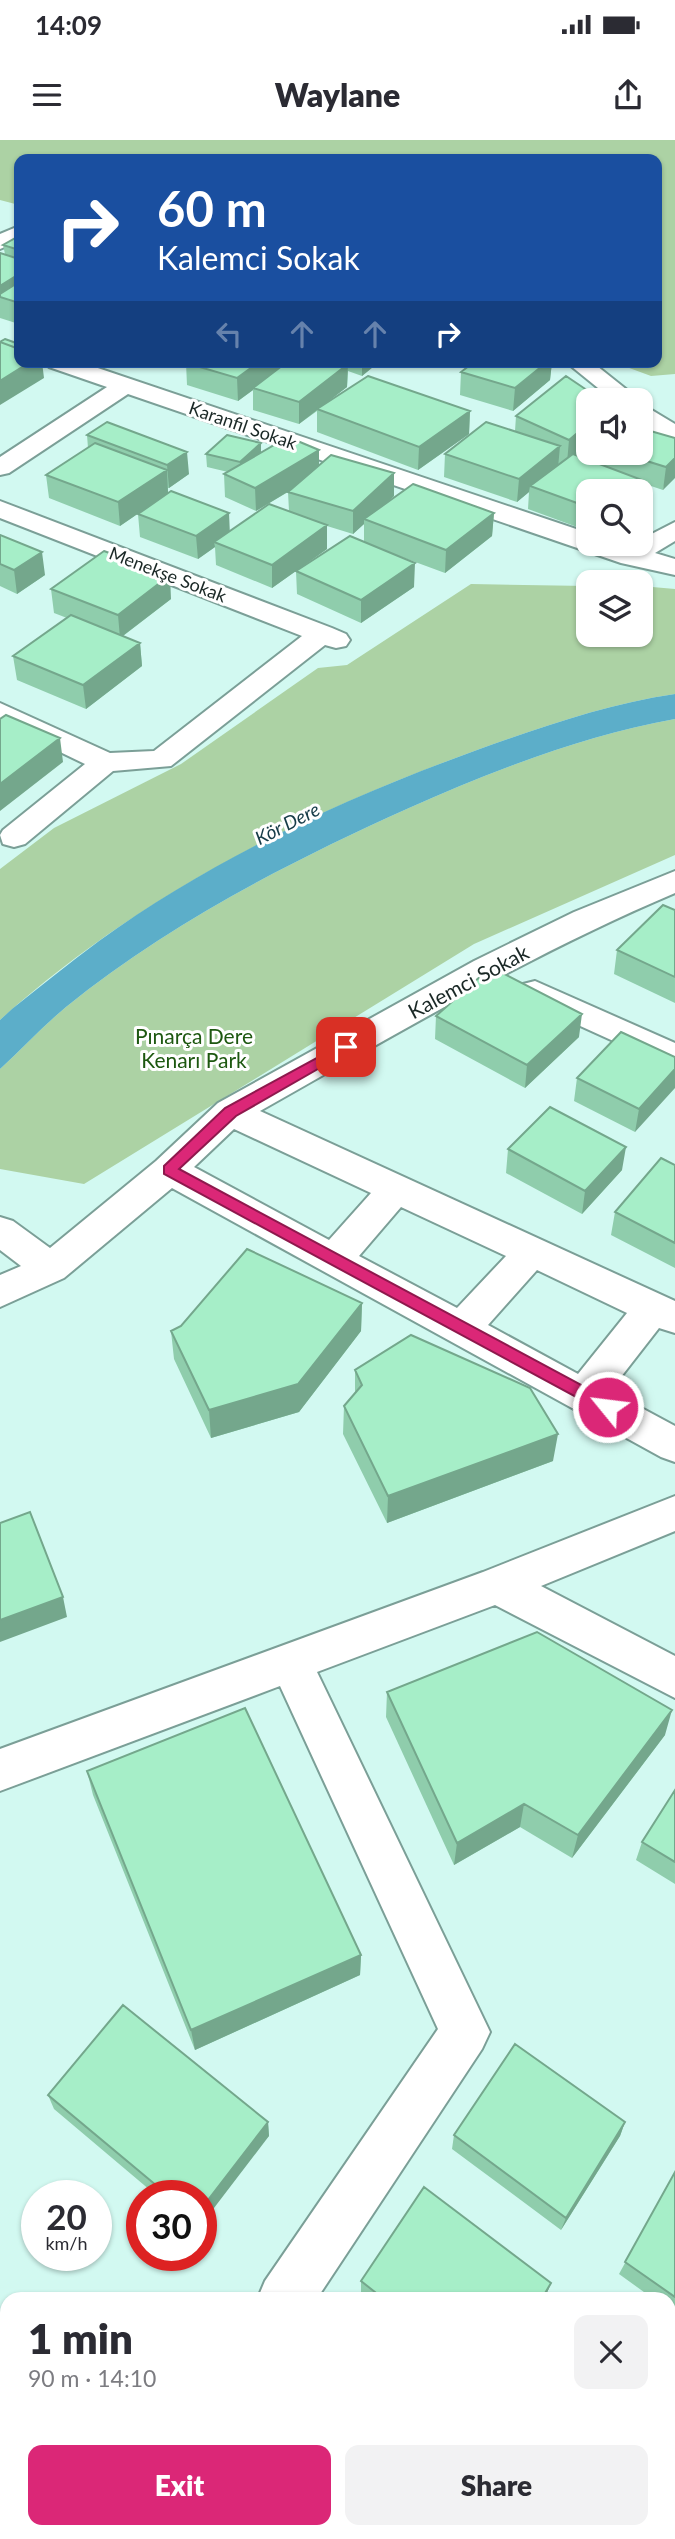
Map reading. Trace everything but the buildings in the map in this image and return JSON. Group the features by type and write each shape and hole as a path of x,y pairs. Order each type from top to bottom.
{"street":[{"name":"Karanfil Sokak","path":"75,368 576,538"},
{"path":"585,368 611,388"},
{"path":"0,468 125,385"},
{"path":"653,419 675,435"},
{"name":"Menekşe Sokak","path":"0,509 329,637 161,760 106,762"},
{"path":"630,557 675,530"},
{"path":"627,556 675,567"},
{"path":"0,712 106,762 14,836"},
{"name":"Kalemci Sokak","path":"0,1292 51,1268 169,1170 230,1112 486,969 585,919 675,881"},
{"path":"486,969 675,1057"},
{"path":"230,1112 664,1313 585,1394"},
{"path":"169,1170 675,1445"},
{"path":"334,1259 396,1189"},
{"path":"0,1231 51,1268"},
{"path":"462,1328 532,1252"},
{"path":"0,1770 498,1585 675,1513"},
{"path":"498,1585 675,1678"},
{"path":"289,2292 465,2032 291,1663"}],"green space":[{"path":"0,140 675,140 675,374 651,376 629,368 662,368 662,154 14,154 14,204 0,200"},
{"path":"471,584 576,586 576,647 653,647 653,587 675,589 675,694 599,710 501,741 413,774 287,830 225,862 108,935 0,1020 0,869 54,828 181,764 318,668 347,665"},
{"name":"Pınarça Dere Kenarı Park","path":"675,719 675,855 474,944 84,1184 0,1169 0,1069 66,1007 146,948 231,897 319,850 441,794 573,745"}],"water":[{"path":"675,694 675,719 573,745 474,780 319,850 231,897 146,948 105,977 57,1014 0,1069 0,1020 12,1009 88,949 143,911 234,857 378,788 477,750 599,710"}],"route":[{"path":"346,1047 230,1112 169,1170 608,1407"}],"water label":[{"name":"Kör Dere","path":"287,823"}]}
